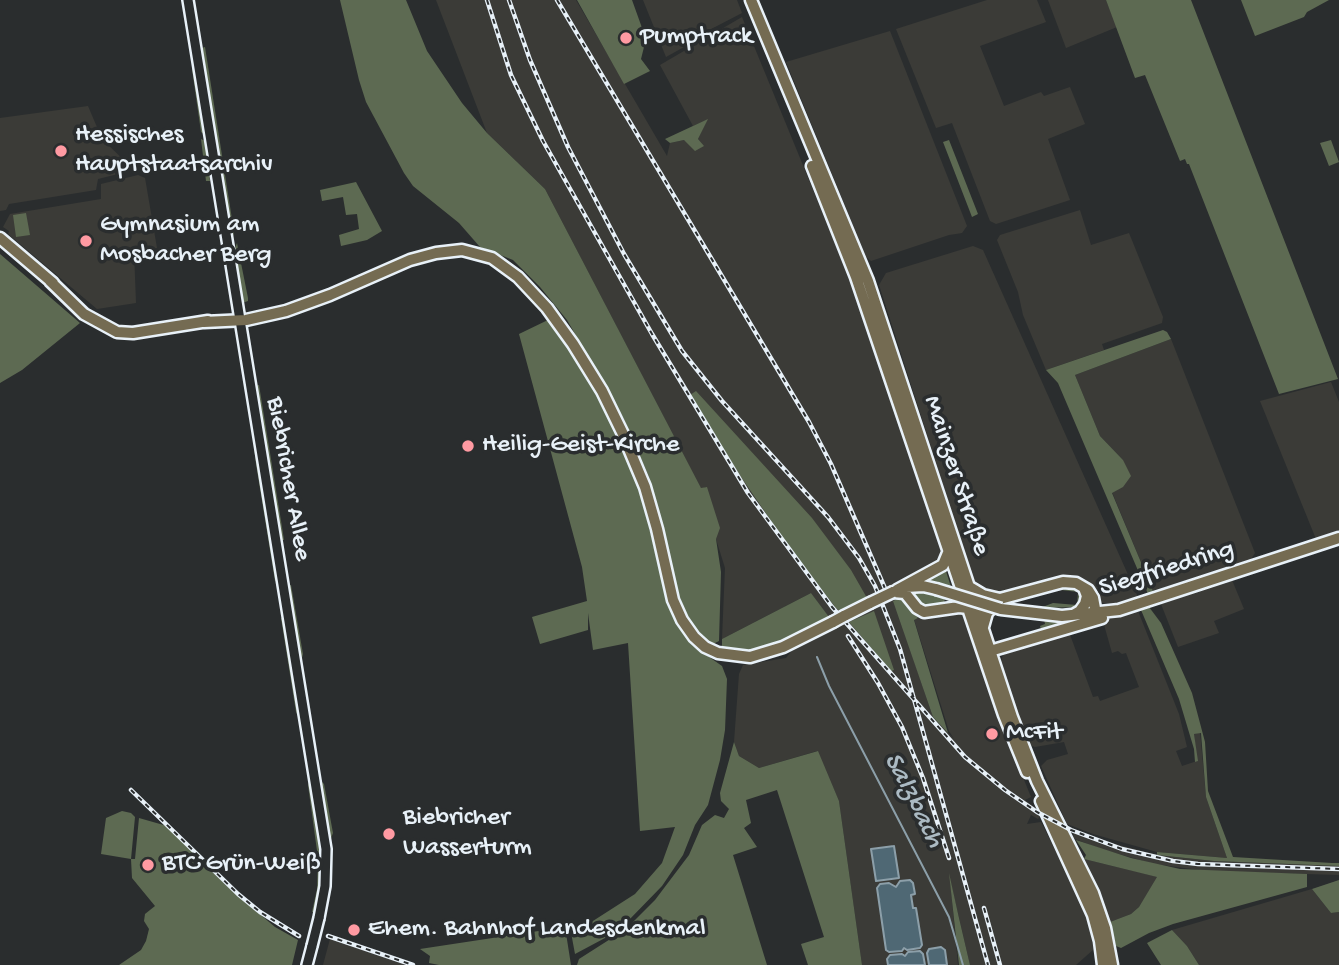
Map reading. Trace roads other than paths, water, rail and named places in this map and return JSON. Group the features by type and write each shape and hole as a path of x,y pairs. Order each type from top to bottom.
{"main road":[{"name":"Biebricher Allee","path":"188,0 326,849 325,886 307,965"},
{"name":"Mainzer Straße","path":"745,0 865,274 935,511 968,608 1024,757 1073,850 1101,914 1112,960"},
{"name":"Mainzer Straße","path":"751,0 818,163 856,277 888,355 982,628 984,650 1002,685 1033,785 1093,915 1100,941 1102,965"},
{"path":"0,238 82,313 112,330 130,333 239,318 322,299 410,260 437,253 468,251 499,262 533,293 559,324 610,408 632,453 648,497 676,607 694,637 705,647 718,653 750,657 783,647 943,565 948,551"},
{"name":"Siegfriedring","path":"923,586 992,607 1049,615 1096,614 1119,610 1339,538"},
{"path":"968,585 983,595 1000,599 1063,582 1076,583 1084,587 1093,598 1096,614"},
{"path":"895,591 923,586"},
{"path":"913,602 914,592 923,586"},
{"path":"1073,615 1085,604 1087,596 1084,587"},
{"path":"895,591 905,593 917,608 924,612 968,608"},
{"path":"982,628 986,613 1000,599"},
{"path":"984,650 1100,618 1119,610"}],"water":[{"path":"894,846 899,878 876,881 871,849"},
{"path":"910,880 913,883 915,894 911,895 922,945 920,948 889,952 886,950 877,888 880,884 889,883 896,887 900,881"},
{"path":"941,947 945,950 947,965 929,965 929,949"},
{"path":"920,951 925,965 888,965 887,959 890,955 905,956 908,952"}],"waterway":[{"name":"Salzbach","path":"817,657 829,686 949,917 963,965"}],"railway":[{"path":"487,0 511,75 543,141 652,334 748,493 832,607 965,757 1037,812 1071,830 1122,849 1198,864 1339,869"},
{"path":"509,0 530,60 568,147 624,254 682,351 722,401 828,517 859,558 875,586 900,649 988,965"},
{"path":"557,0 809,422 831,464 887,593"},
{"path":"848,636 902,727 923,778 949,858"},
{"path":"131,790 238,894 260,912 299,936"},
{"path":"984,908 1000,965"},
{"path":"328,936 413,965"}],"place":[{"name":"Pumptrack","path":"626,38"},
{"name":"Hessisches Hauptstaatsarchiv","path":"61,151"},
{"name":"Gymnasium am Mosbacher Berg","path":"86,241"},
{"name":"Heilig-Geist-Kirche","path":"468,446"},
{"name":"McFit","path":"992,734"},
{"name":"Biebricher Wasserturm","path":"389,834"},
{"name":"BTC Grün-Weiß","path":"148,865"},
{"name":"Ehem. Bahnhof Landesdenkmal","path":"354,930"}]}
